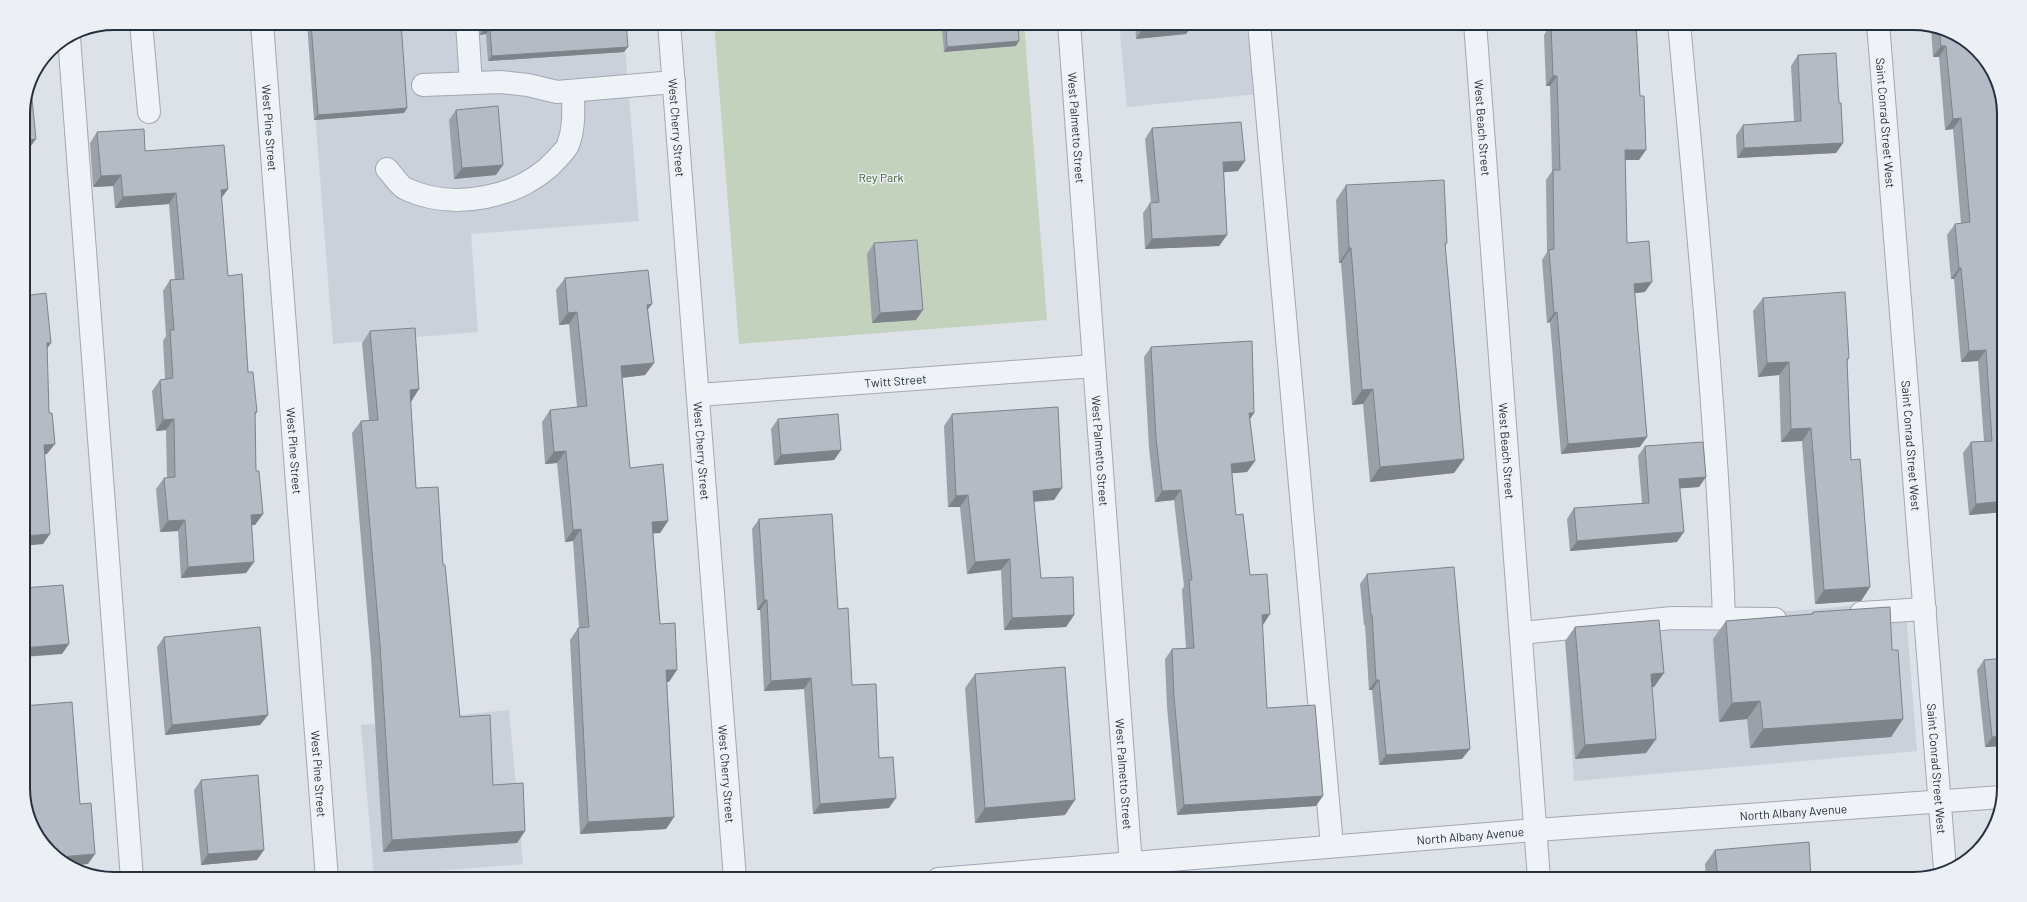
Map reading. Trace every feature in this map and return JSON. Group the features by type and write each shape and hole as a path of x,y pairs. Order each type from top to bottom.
{"street":[{"path":"142,30 149,112"},
{"name":"West Pine Street","path":"263,30 326,872"},
{"path":"467,30 471,83"},
{"name":"West Cherry Street","path":"670,30 734,872"},
{"name":"West Palmetto Street","path":"1070,30 1132,871"},
{"path":"1260,30 1332,846"},
{"name":"West Beach Street","path":"1476,30 1539,872"},
{"path":"1680,30 1698,232 1721,525 1724,619"},
{"name":"Saint Conrad Street West","path":"1879,30 1945,866"},
{"path":"69,43 131,872"},
{"path":"423,85 501,82 528,85 557,92 674,82"},
{"path":"387,169 404,188 428,196 448,200 501,194 525,184 544,172 568,146 574,126 573,91"},
{"name":"Twitt Street","path":"698,395 1094,366"},
{"path":"1843,614 1925,609"},
{"path":"1521,633 1672,618 1756,620 1796,617"},
{"name":"North Albany Avenue","path":"1108,872 1132,871 1332,846 1996,797"}],"shaded area":[{"path":"309,30 624,30 639,221 471,234 478,332 333,344"},
{"path":"1120,30 1253,30 1259,94 1127,107"},
{"path":"1905,601 1917,751 1574,781 1564,616 1660,608 1707,613 1794,611"},
{"path":"509,710 523,864 424,872 374,872 361,725"}],"green space":[{"name":"Rey Park","path":"715,30 1025,30 1047,320 739,344"}],"building":[{"path":"312,30 401,30 407,108 318,115"},
{"path":"490,30 627,30 628,47 492,56"},
{"path":"946,30 1018,30 1019,41 947,47"},
{"path":"1551,30 1636,30 1640,96 1644,96 1646,150 1625,150 1627,243 1649,241 1652,282 1634,284 1647,437 1568,444 1557,312 1554,313 1549,250 1554,249 1553,170 1560,170 1557,76 1553,76"},
{"path":"1940,34 1964,47 1980,63 1993,87 1997,109 1997,502 1976,504 1971,442 1992,441 1986,350 1969,351 1955,224 1970,222 1961,118 1953,119 1946,46 1941,46"},
{"path":"1836,53 1843,143 1744,148 1743,125 1801,121 1798,55"},
{"path":"32,98 36,139 30,140 30,109"},
{"path":"498,106 503,165 462,168 456,110"},
{"path":"1241,122 1245,161 1223,162 1227,235 1152,239 1150,203 1159,202 1152,128"},
{"path":"144,129 145,151 224,145 228,189 221,190 228,276 242,274 248,372 253,372 257,412 255,412 256,471 259,471 263,514 251,515 254,562 188,567 185,520 168,521 164,478 175,477 174,419 163,420 160,380 173,378 170,330 174,330 170,280 184,279 176,193 123,197 121,175 101,176 97,132"},
{"path":"1444,180 1447,243 1445,243 1464,459 1380,467 1373,389 1362,390 1351,248 1349,248 1346,185"},
{"path":"917,240 923,310 880,313 874,243"},
{"path":"648,270 652,304 647,305 654,363 621,366 630,468 663,464 668,521 652,522 660,624 675,623 677,670 666,670 674,817 588,822 578,628 589,627 581,529 573,530 566,451 554,452 550,410 587,406 577,312 568,313 565,278"},
{"path":"1845,292 1849,358 1847,359 1851,460 1860,459 1870,587 1824,590 1811,428 1791,429 1789,362 1767,363 1763,298"},
{"path":"46,293 51,343 47,343 49,413 52,413 55,444 44,445 50,534 30,535 30,295"},
{"path":"415,328 419,389 410,390 416,488 438,487 443,565 445,565 460,717 490,715 493,785 523,783 525,831 392,840 380,645 361,421 378,420 370,331"},
{"path":"1252,341 1254,413 1249,413 1255,461 1231,464 1236,515 1243,514 1250,575 1267,574 1270,614 1262,615 1267,708 1315,705 1323,796 1184,805 1174,697 1172,649 1194,648 1189,580 1192,580 1181,490 1162,491 1156,438 1151,347"},
{"path":"1058,407 1062,488 1033,491 1041,578 1073,577 1074,615 1012,618 1010,559 975,562 968,495 956,496 952,414"},
{"path":"838,414 841,450 781,455 778,419"},
{"path":"1703,442 1706,477 1679,479 1684,532 1577,541 1574,508 1649,503 1645,446"},
{"path":"832,514 838,609 848,608 852,685 876,684 879,758 893,757 896,798 820,804 811,678 771,681 767,600 764,600 759,519"},
{"path":"1454,567 1470,749 1386,755 1379,680 1376,680 1372,615 1367,574"},
{"path":"63,585 69,644 30,647 30,587"},
{"path":"1890,607 1892,650 1898,650 1903,719 1763,729 1760,701 1732,703 1726,621 1813,614 1813,612"},
{"path":"1659,620 1664,673 1651,674 1656,739 1585,745 1575,627"},
{"path":"260,627 268,715 172,725 164,637"},
{"path":"1997,659 1997,737 1992,737 1984,660"},
{"path":"1065,667 1075,800 985,808 975,674"},
{"path":"72,702 80,804 91,803 95,854 65,857 47,839 34,815 30,793 30,705"},
{"path":"258,775 264,850 208,854 201,780"},
{"path":"1809,842 1811,872 1717,872 1715,850"}]}
